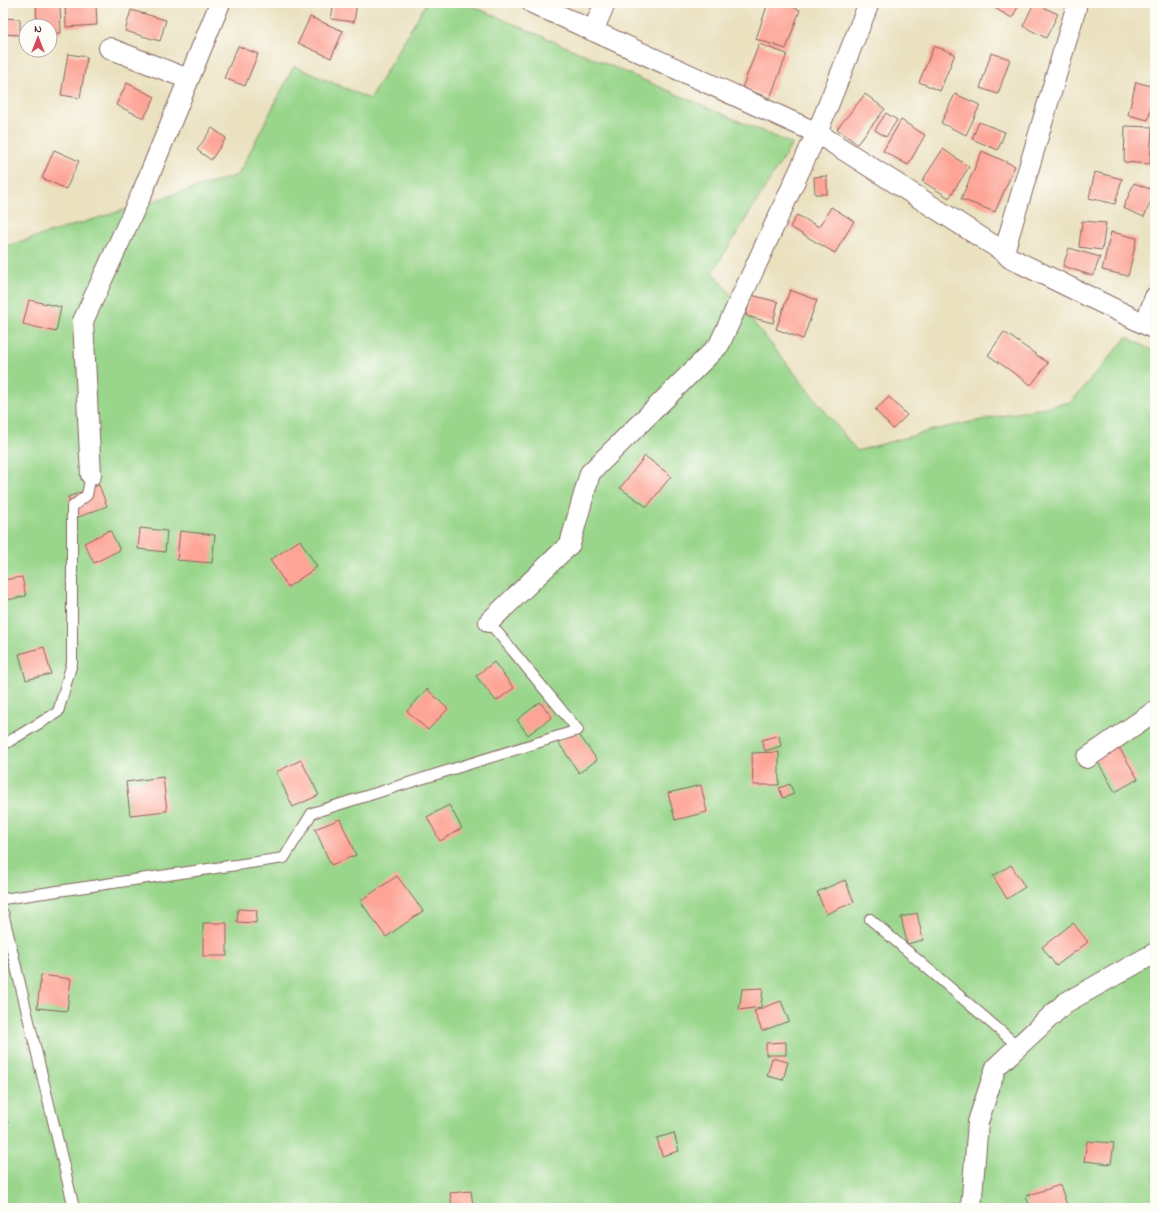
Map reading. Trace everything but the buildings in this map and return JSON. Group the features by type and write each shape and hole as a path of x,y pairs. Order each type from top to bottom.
{"street":[{"path":"91,475 83,321 142,193 220,3"},
{"path":"532,3 817,133 1004,252 1010,258 1150,327 1155,297"},
{"path":"593,31 605,3"},
{"path":"489,622 570,544 590,473 719,345 817,133 869,3"},
{"path":"1004,252 1076,8 1075,3"},
{"path":"109,48 188,79"},
{"path":"1086,758 1155,711"},
{"path":"971,1208 978,1122 996,1067 1065,1003 1155,953"}],"lane":[{"path":"3,745 58,712 72,663 72,507 87,495 91,475"},
{"path":"3,898 284,858 312,813 578,730 489,622"},
{"path":"3,913 74,1208"},
{"path":"870,919 1018,1046"}],"green space":[{"path":"426,3 465,3 792,144 713,272 857,451 937,429 1071,402 1127,337 1155,352 1155,1208 3,1208 3,247 238,175 294,66 370,99"}]}
